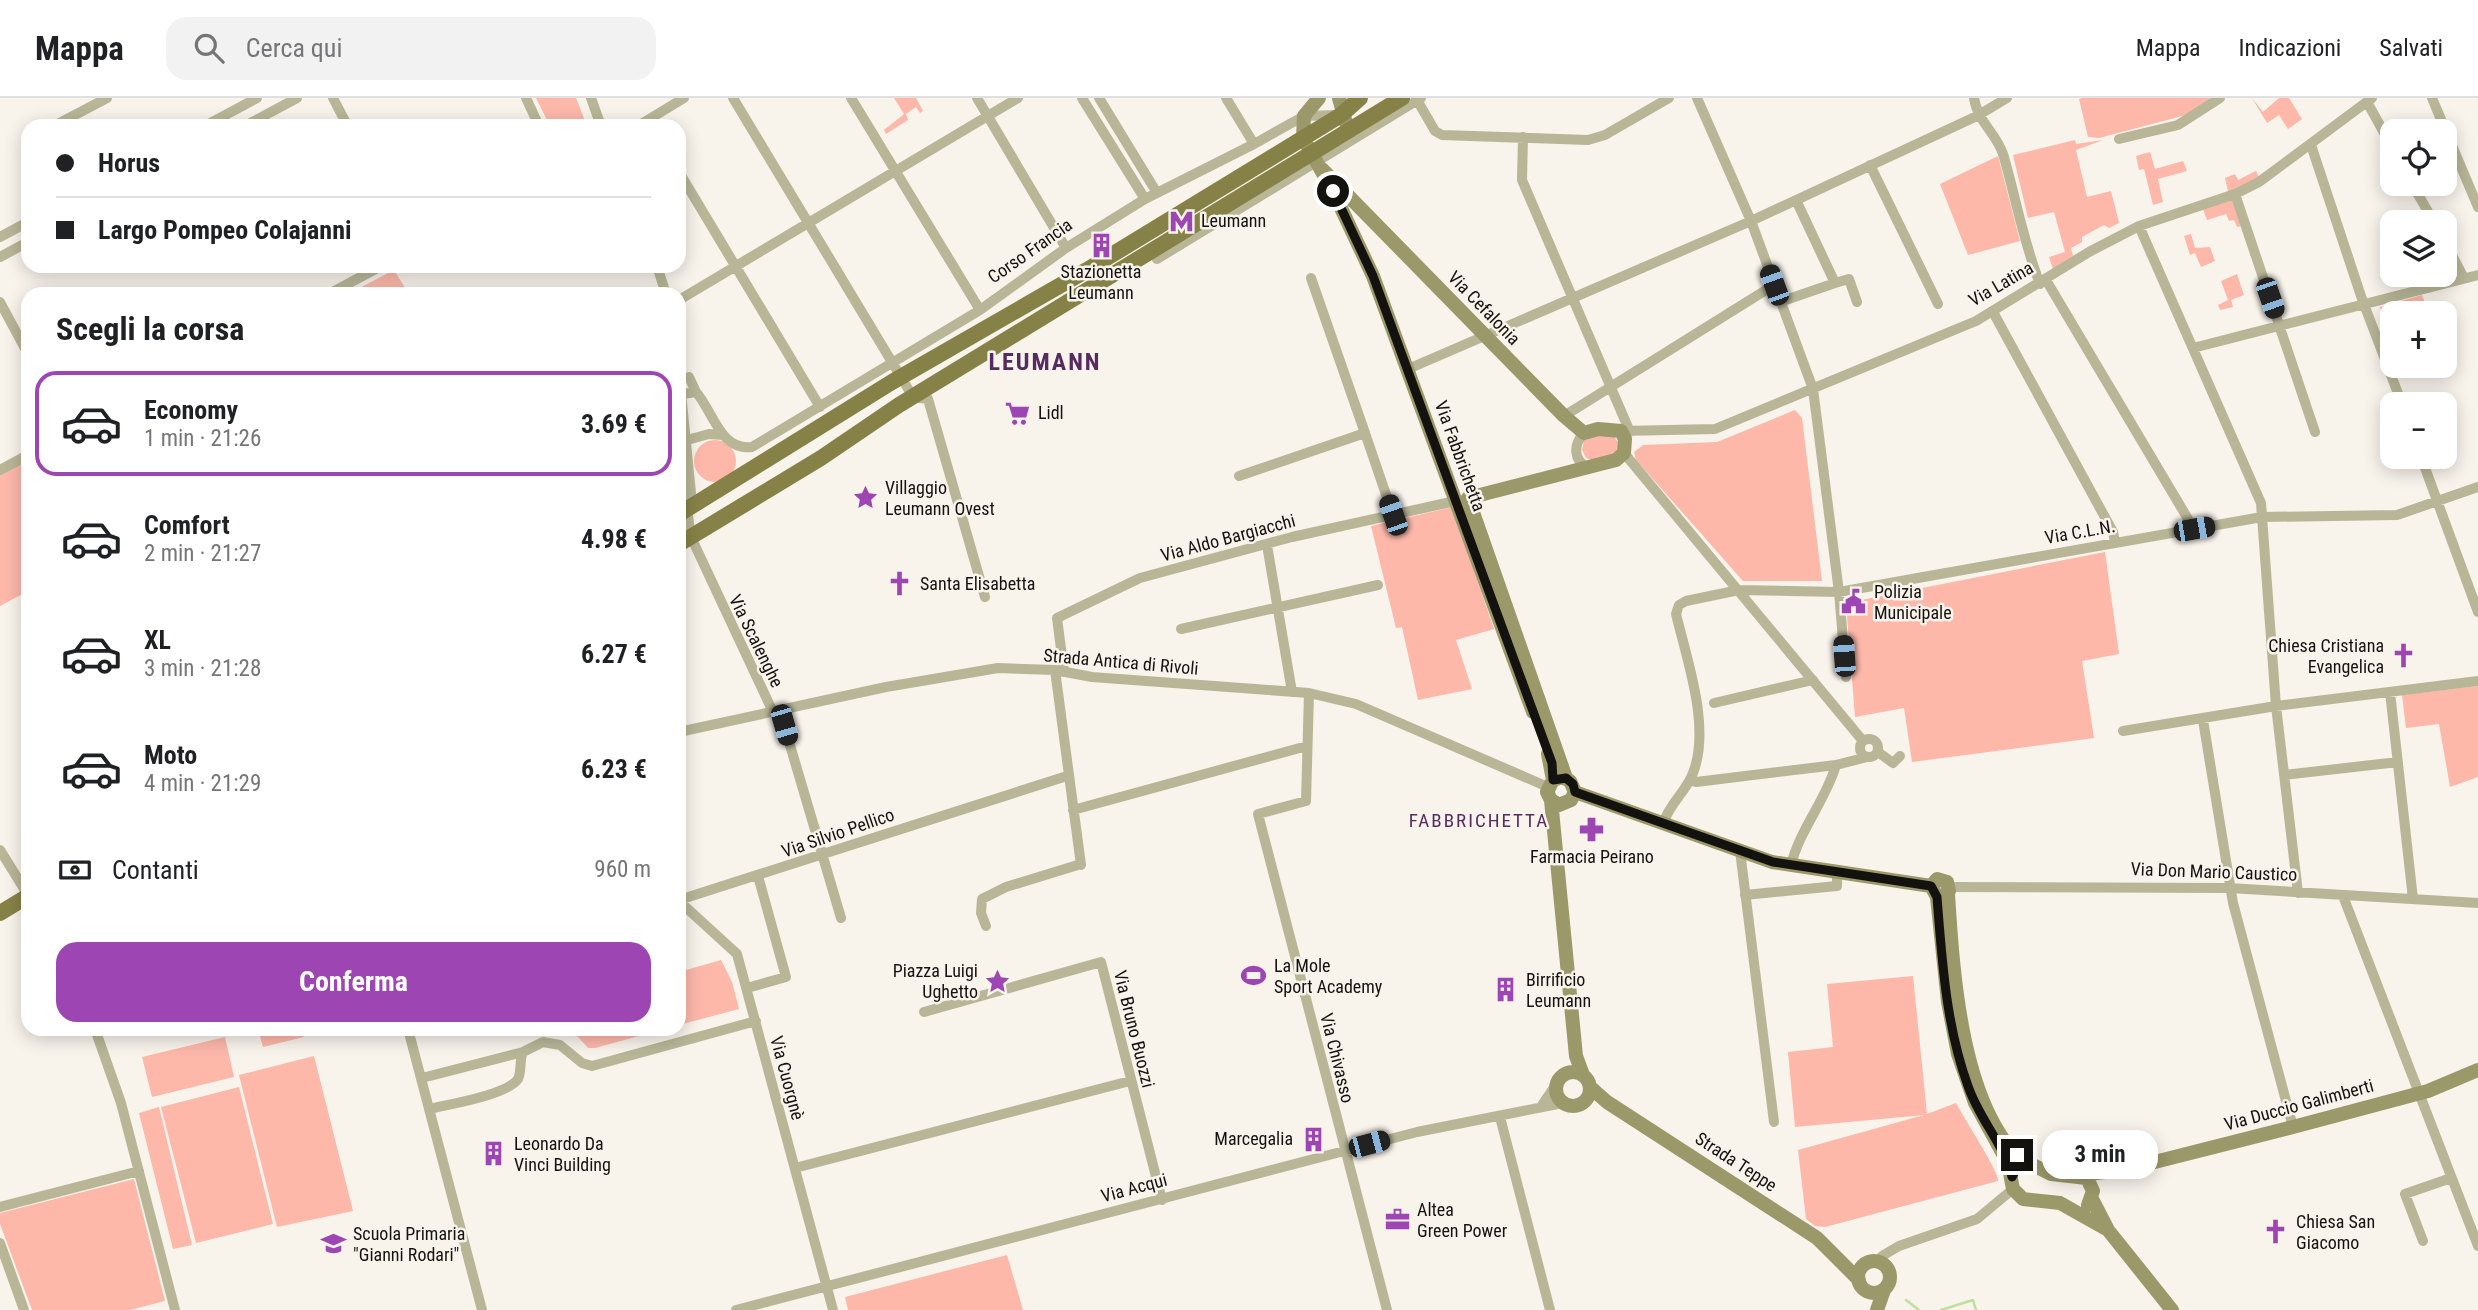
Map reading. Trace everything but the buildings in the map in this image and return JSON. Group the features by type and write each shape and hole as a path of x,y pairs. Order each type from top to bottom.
{"main road":[{"name":"Corso Francia","path":"686,503 898,370 1091,277 1313,156 1342,115 1360,98"},
{"name":"Corso Francia","path":"686,539 821,458 1091,277 1154,255 1350,130 1413,99"},
{"path":"0,913 21,900"}],"street":[{"path":"67,119 107,98"},
{"path":"218,119 257,98"},
{"path":"260,119 297,98"},
{"path":"333,98 344,119"},
{"path":"526,98 536,119"},
{"path":"591,98 598,119"},
{"path":"652,119 684,98"},
{"path":"733,98 913,397 928,399 985,597"},
{"path":"850,98 980,310"},
{"path":"976,98 1066,247"},
{"path":"686,296 1018,98"},
{"path":"1082,98 1144,199"},
{"path":"1099,98 1157,193"},
{"path":"1226,98 1254,145"},
{"path":"1313,156 1304,116 1319,98"},
{"path":"1339,98 1342,115 1350,130"},
{"path":"1413,99 1435,131 1442,135 1596,139 1669,98"},
{"path":"1696,98 1751,221 1813,389 1839,592 1846,677"},
{"path":"1974,98 1977,116 1992,132 2002,152 2024,242 2043,282 2194,529"},
{"path":"1408,369 1751,221 1977,116 2007,98"},
{"path":"2119,139 2178,125 2220,98"},
{"path":"2432,98 2478,207"},
{"name":"Corso Francia","path":"1313,156 1413,99"},
{"path":"2370,100 2380,121"},
{"name":"Via Latina","path":"1626,431 1715,429 1993,312 2088,252 2139,226 2235,194 2259,182 2370,100"},
{"name":"Corso Francia","path":"723,435 740,447 752,447 820,407 898,370 1066,247 1144,199 1254,145 1304,116 1342,115"},
{"path":"1523,137 1522,180 1610,386 1626,431 1624,453 1863,741 1861,752 1867,757"},
{"path":"2311,145 2398,392"},
{"name":"Via Cefalonia","path":"1313,156 1483,336 1564,416 1584,432"},
{"name":"Via Fabbrichetta","path":"1313,156 1373,276 1462,499 1552,763 1555,790"},
{"path":"1870,165 1938,304"},
{"path":"686,185 820,407"},
{"path":"2235,194 2315,432"},
{"path":"1796,200 1835,283"},
{"path":"1345,216 1359,207"},
{"path":"0,237 21,226"},
{"path":"2139,226 2261,503 2276,706 2298,893"},
{"path":"0,257 21,246"},
{"path":"2457,265 2464,278"},
{"path":"342,287 368,273"},
{"path":"2193,348 2478,275"},
{"path":"1311,278 1393,515"},
{"path":"1780,302 1849,279 1857,302"},
{"path":"1564,416 1774,285"},
{"path":"0,302 21,341"},
{"path":"1993,312 2113,532 2115,542"},
{"path":"686,378 723,435"},
{"path":"686,394 696,392"},
{"name":"Via Scalenghe","path":"686,428 690,485 686,496"},
{"path":"1588,468 1581,463 1576,453 1577,442 1584,432 1598,429 1626,431"},
{"path":"1239,476 1366,433"},
{"path":"687,440 709,434 723,435"},
{"path":"1462,499 1588,468 1616,460 1624,453"},
{"path":"0,470 21,459"},
{"path":"2425,469 2478,612"},
{"name":"Via C.L.N.","path":"1690,780 1697,755 1697,706 1676,614 1679,606 1686,601 1739,590 1839,592 2262,517 2397,515 2478,487"},
{"name":"Via Aldo Bargiacchi","path":"986,926 981,912 982,899 1006,887 1081,864 1067,776 1056,620 1063,612 1140,578 1462,499"},
{"name":"Via Scalenghe","path":"686,542 773,712 782,718 841,918"},
{"path":"1267,545 1292,692"},
{"path":"1181,629 1378,585"},
{"name":"Strada Antica di Rivoli","path":"686,731 886,687 998,667 1060,671 1091,677 1309,693 1356,704 1555,790"},
{"path":"1714,703 1813,680"},
{"path":"2123,732 2276,706 2478,681"},
{"path":"2390,692 2413,899"},
{"path":"1073,810 1307,746 1309,693"},
{"path":"2203,720 2230,888 2293,1127"},
{"path":"1863,741 1875,740 1878,752 1893,763 1900,756"},
{"name":"Via Chivasso","path":"1307,746 1306,801 1258,814 1387,1310"},
{"path":"1662,824 1690,780 1696,782 1836,765 1878,752"},
{"path":"2284,775 2398,762"},
{"path":"1791,865 1796,844 1832,779 1836,765"},
{"name":"Via Silvio Pellico","path":"758,876 814,858 822,852 1067,776"},
{"path":"1555,790 1553,833 1576,1056 1582,1084"},
{"name":"Via Don Mario Caustico","path":"1555,790 1568,803 1575,792 1773,862 1941,891 2230,888 2478,903"},
{"path":"0,850 21,884"},
{"path":"1740,851 1774,1122"},
{"path":"1745,895 1837,886 1837,871"},
{"path":"747,988 786,977 758,876"},
{"name":"Via Cuorgnè","path":"686,899 758,876"},
{"path":"1867,1264 1860,1271 1862,1285 1875,1293 1884,1290 1890,1276 1882,1264 1882,1256 1899,1246 1977,1219 2012,1183 2017,1168 2027,1165 1997,1127 1972,1066 1957,999 1941,891"},
{"path":"1941,891 1948,1002 1958,1054 1975,1103 2005,1154 2012,1183 2023,1199 2053,1200 2108,1230"},
{"path":"2343,896 2478,1245"},
{"name":"Via Cuorgnè","path":"686,907 735,949 737,954 833,1310"},
{"name":"Via Bruno Buozzi","path":"924,1012 1101,962 1130,1082 1163,1200"},
{"path":"422,1078 523,1052 535,1044 553,1042 583,1063 592,1066 756,1021"},
{"path":"97,1036 121,1102 171,1309"},
{"path":"410,1036 482,1309"},
{"path":"430,1109 506,1088 518,1079 523,1052"},
{"name":"Via Duccio Galimberti","path":"2027,1165 2051,1174 2082,1175 2127,1169 2418,1094 2478,1070"},
{"path":"1542,1105 1561,1076 1582,1084"},
{"path":"795,1168 1130,1082"},
{"name":"Via Acqui","path":"736,1310 1418,1132 1542,1105 1563,1103 1577,1106 1582,1084"},
{"name":"Strada Teppe","path":"1582,1084 1803,1229 1840,1260 1862,1285 1874,1310"},
{"path":"1555,1086 1557,1098 1563,1103"},
{"path":"1500,1116 1550,1310"},
{"name":"Via Duccio Galimberti","path":"2075,1210 2087,1206 2093,1195 2127,1169"},
{"path":"0,1207 139,1171"},
{"path":"2082,1175 2091,1183 2093,1195 2108,1230 2172,1310"},
{"path":"2423,1241 2405,1194 2451,1178"},
{"path":"0,1244 24,1310"},
{"path":"1840,1260 1882,1264"},
{"name":"Strada Teppe","path":"1874,1310 1884,1290"}],"shaded area":[{"path":"536,98 576,98 584,119 546,119"},
{"path":"894,98 916,98 923,111 920,113 916,107 906,114 908,120 886,134 884,130 904,114"},
{"path":"2252,98 2263,112 2279,98 2289,98 2302,119 2288,129 2279,115 2267,123"},
{"path":"2079,99 2210,100 2186,115 2099,138 2088,137"},
{"path":"2075,140 2076,144 2103,140 2076,150 2087,197 2111,191 2119,223 2109,228 2104,225 2082,237 2082,242 2071,248 2073,256 2053,269 2049,257 2065,252 2054,212 2028,218 2013,155"},
{"path":"2150,152 2155,169 2183,161 2187,171 2158,179 2163,202 2153,205 2144,169 2139,170 2136,156"},
{"path":"1998,156 2020,241 1968,255 1940,184"},
{"path":"2256,171 2259,177 2228,192 2225,178 2235,174 2238,180"},
{"path":"2232,200 2242,226 2237,227 2234,220 2229,221 2226,214 2207,220 2203,209"},
{"path":"2191,234 2195,248 2210,247 2215,261 2201,267 2195,253 2190,255 2184,236"},
{"path":"388,273 396,273 405,287 361,287"},
{"path":"2237,274 2244,295 2231,300 2233,307 2220,310 2218,305 2228,300 2221,281"},
{"path":"2422,295 2424,301 2401,301"},
{"path":"1795,410 1802,418 1822,581 1743,581 1636,460 1634,452 1643,445 1717,442"},
{"path":"1613,435 1620,445 1615,454 1592,460 1586,458 1582,450 1584,440 1591,436"},
{"path":"715,440 730,446 736,461 730,476 715,482 700,476 694,461 700,446"},
{"path":"21,464 21,595 0,606 0,474"},
{"path":"1452,507 1494,629 1456,640 1472,689 1418,700 1402,627 1396,628 1371,526"},
{"path":"2105,552 2119,654 2082,661 2094,738 1912,762 1904,708 1855,717 1846,603"},
{"path":"2478,686 2478,777 2450,787 2439,724 2406,728 2402,695"},
{"path":"721,960 732,982 739,1009 686,1023 686,970"},
{"path":"1913,976 1927,1114 1956,1103 1987,1156 1998,1181 1825,1227 1815,1226 1806,1219 1798,1150 1924,1115 1795,1127 1788,1052 1833,1047 1827,984"},
{"path":"260,1036 304,1037 263,1047"},
{"path":"576,1036 639,1036 595,1048 588,1048"},
{"path":"225,1037 234,1077 152,1097 142,1057"},
{"path":"314,1056 353,1211 277,1227 239,1075"},
{"path":"239,1087 273,1224 196,1243 161,1107"},
{"path":"159,1107 192,1245 173,1249 139,1113"},
{"path":"134,1179 165,1301 130,1310 32,1310 0,1224 0,1213"},
{"path":"1007,1255 1023,1310 848,1310 845,1297"}],"waterway":[{"path":"1906,1300 1919,1310"},
{"path":"1941,1310 1973,1300 1976,1310"}],"place":[{"name":"Leumann","path":"1181,221"},
{"name":"Stazionetta Leumann","path":"1101,245"},
{"name":"Lidl","path":"1018,413"},
{"name":"Villaggio Leumann Ovest","path":"865,498"},
{"name":"Santa Elisabetta","path":"900,584"},
{"name":"Polizia Municipale","path":"1854,602"},
{"name":"Chiesa Cristiana Evangelica","path":"2404,656"},
{"name":"Farmacia Peirano","path":"1592,830"},
{"name":"La Mole Sport Academy","path":"1254,976"},
{"name":"Piazza Luigi Ughetto","path":"998,981"},
{"name":"Birrificio Leumann","path":"1506,990"},
{"name":"Marcegalia","path":"1313,1139"},
{"name":"Leonardo Da Vinci Building","path":"494,1154"},
{"name":"Altea Green Power","path":"1397,1220"},
{"name":"Chiesa San Giacomo","path":"2276,1232"},
{"name":"Scuola Primaria \"Gianni Rodari\"","path":"333,1244"}],"district":[{"name":"LEUMANN","path":"1045,362"},
{"name":"FABBRICHETTA","path":"1479,820"}],"route":[{"path":"1333,191 1373,276 1457,500 1552,763 1553,780 1566,778 1573,784 1575,792 1773,862 1931,886 1931,891 1937,897 1952,1029 1963,1072 1980,1114 2005,1154 2012,1177 2017,1168 2027,1165 2017,1155"}]}
